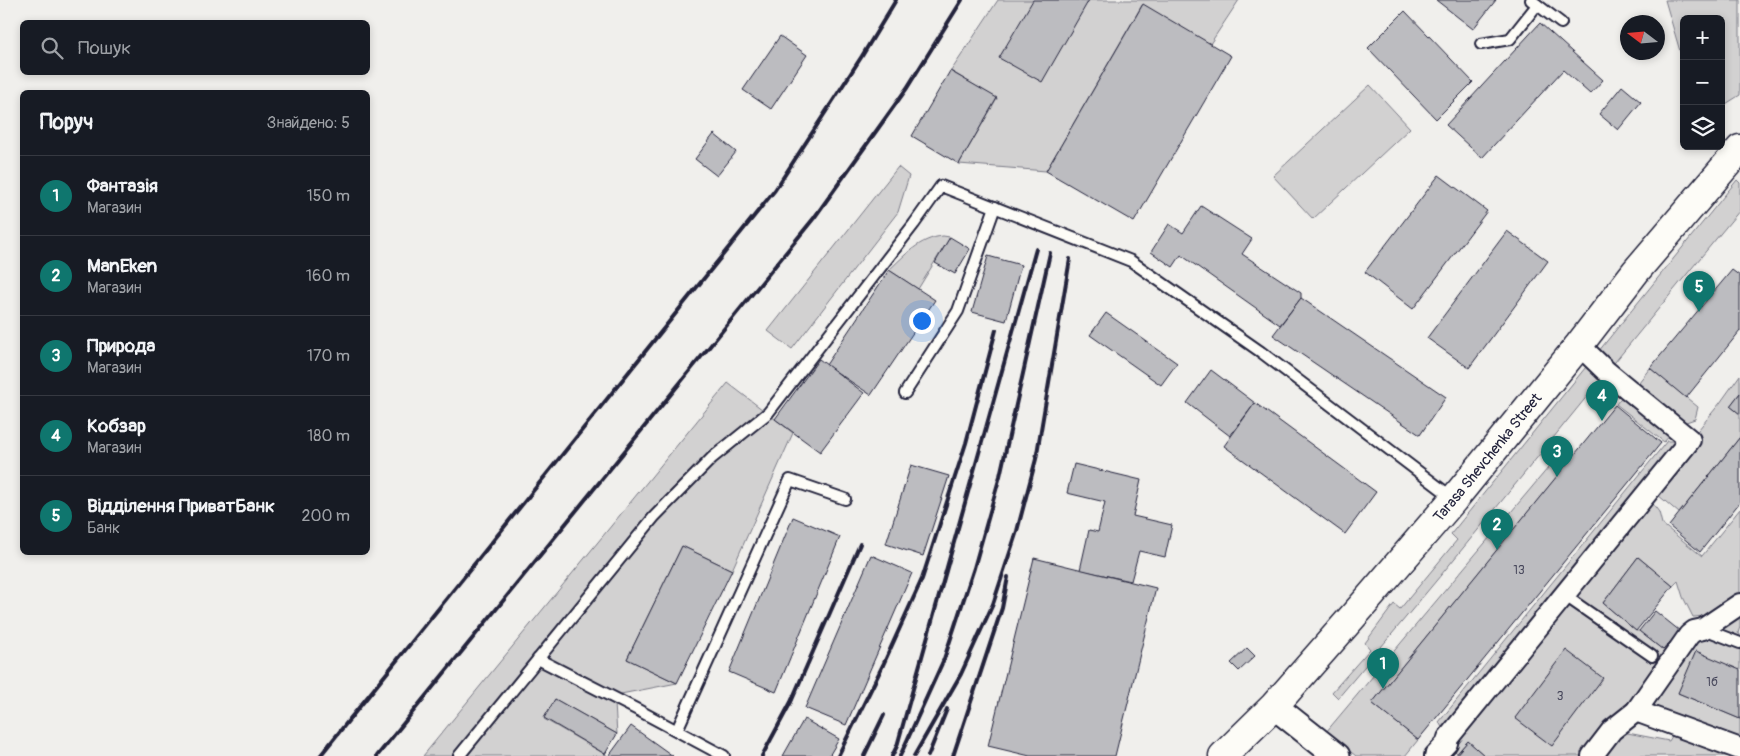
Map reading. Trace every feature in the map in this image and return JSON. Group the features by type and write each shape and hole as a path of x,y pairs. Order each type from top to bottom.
{"main road":[{"name":"Tarasa Shevchenka Street","path":"1223,756 1274,706 1454,499 1579,345 1636,271 1740,149"}],"street":[{"path":"1436,756 1448,738 1690,440 1606,371 1579,345"},
{"path":"1592,756 1612,730 1636,711 1689,635 1694,631 1703,629 1740,604"},
{"path":"1274,706 1337,756"},
{"path":"1636,711 1740,749"}],"lane":[{"path":"1481,44 1510,39 1534,2 1561,23"},
{"path":"459,756 654,517 712,458 768,414 941,186 1132,261 1261,352 1454,499"},
{"path":"905,393 958,311 995,207"},
{"path":"677,730 790,480 845,498"},
{"path":"1564,595 1652,656"},
{"path":"1703,629 1740,643"},
{"path":"538,659 724,756"}],"shaded area":[{"path":"998,0 1239,0 1210,44 1142,5 1046,171 959,164 997,99 951,71"},
{"path":"1665,0 1740,0 1740,95 1725,104 1725,15 1680,15 1680,51"},
{"path":"1370,85 1410,128 1313,219 1273,176"},
{"path":"898,167 909,176 898,212 792,349 768,331"},
{"path":"1737,180 1740,183 1740,210 1440,577 1338,698 1332,692 1370,649 1365,643 1394,604 1400,609 1457,540 1451,534"},
{"path":"935,237 950,237 918,289 889,270 920,244"},
{"path":"1650,368 1698,407 1695,419 1680,424 1631,392"},
{"path":"1740,375 1740,393 1730,406 1740,414 1740,437 1679,513 1651,489 1646,495 1659,512 1662,524 1702,556 1740,509 1740,627 1738,633 1740,634 1740,670 1678,693 1740,719 1740,756 1485,756 1468,741 1457,753 1447,743 1448,738 1439,722 1667,441 1672,441 1676,445 1673,461","holes":["1638,557 1673,586 1678,581 1683,597 1693,617 1705,616 1711,623 1680,631 1663,650 1639,631 1636,631 1603,603","1635,711 1678,726 1669,741 1612,730"]},
{"path":"728,383 793,433 732,570 682,546 627,659 677,683 621,694 615,704 617,734 555,699 544,719 608,756 423,756"},
{"path":"1624,394 1672,433 1664,442 1616,404"},
{"path":"1559,455 1568,463 1372,703 1418,740 1405,756 1356,756 1326,732"}],"building":[{"path":"1033,0 1089,0 1042,82 999,58"},
{"path":"1436,0 1496,0 1473,29"},
{"path":"1143,4 1231,56 1134,222 1046,171"},
{"path":"1405,11 1473,82 1436,119 1368,48"},
{"path":"1540,23 1603,80 1590,94 1563,70 1482,158 1446,125"},
{"path":"780,36 807,55 771,109 743,90"},
{"path":"950,71 997,98 959,164 912,136"},
{"path":"1622,86 1641,102 1618,130 1599,114"},
{"path":"714,134 736,152 717,176 695,159"},
{"path":"1439,175 1487,211 1413,309 1365,272"},
{"path":"1201,206 1252,239 1242,254 1301,293 1301,298 1280,325 1181,255 1173,267 1151,252 1169,224 1183,233"},
{"path":"1507,231 1548,261 1469,368 1427,338"},
{"path":"950,237 970,249 955,274 935,263"},
{"path":"988,256 1021,265 1006,321 972,312"},
{"path":"889,270 935,300 871,395 826,365"},
{"path":"1732,270 1740,276 1740,331 1686,398 1650,368"},
{"path":"1301,298 1446,397 1420,435 1273,335"},
{"path":"1106,313 1177,363 1161,385 1090,335"},
{"path":"819,359 864,393 820,452 775,419"},
{"path":"1211,370 1255,403 1230,436 1187,403"},
{"path":"1740,393 1740,414 1730,406"},
{"path":"1255,403 1376,492 1345,534 1224,446"},
{"path":"1615,405 1661,443 1418,740 1372,703"},
{"path":"1740,437 1740,502 1700,552 1669,526"},
{"path":"1074,464 1141,480 1133,516 1172,525 1165,557 1139,551 1131,581 1080,570 1089,530 1098,532 1105,502 1067,493"},
{"path":"911,465 949,476 923,556 886,544"},
{"path":"793,517 840,537 776,692 729,672"},
{"path":"682,546 732,570 677,683 627,659"},
{"path":"871,555 912,573 846,725 805,708"},
{"path":"1638,557 1673,586 1636,631 1603,603"},
{"path":"1034,558 1156,588 1115,756 1030,756 988,746"},
{"path":"1655,611 1680,631 1663,650 1639,631"},
{"path":"1247,648 1255,656 1239,671 1231,663"},
{"path":"1566,650 1603,678 1552,746 1515,718"},
{"path":"1696,651 1740,670 1740,719 1678,693"},
{"path":"555,699 617,734 605,754 544,718"},
{"path":"804,719 839,739 829,756 783,756"},
{"path":"631,726 673,756 609,756"},
{"path":"1468,741 1485,756 1455,756"}],"railway":[{"path":"320,756 775,190 896,0"},
{"path":"377,756 814,218 907,88 962,0"},
{"path":"892,756 897,746 1036,249"},
{"path":"900,756 944,659 974,568 1000,476 1050,253"},
{"path":"914,756 961,674 993,604 1017,531 1036,459 1070,259"},
{"path":"838,756 883,665 922,579 966,443 996,330"},
{"path":"762,756 791,702 860,544"},
{"path":"953,756 1002,608 1008,577"},
{"path":"928,756 947,709"},
{"path":"864,756 884,715"}],"place":[{"name":"Відділення ПриватБанк","path":"1699,312"},
{"name":"Кобзар","path":"1602,421"},
{"name":"Природа","path":"1557,477"},
{"name":"ManEken","path":"1497,550"},
{"name":"Фантазiя","path":"1383,689"}]}
